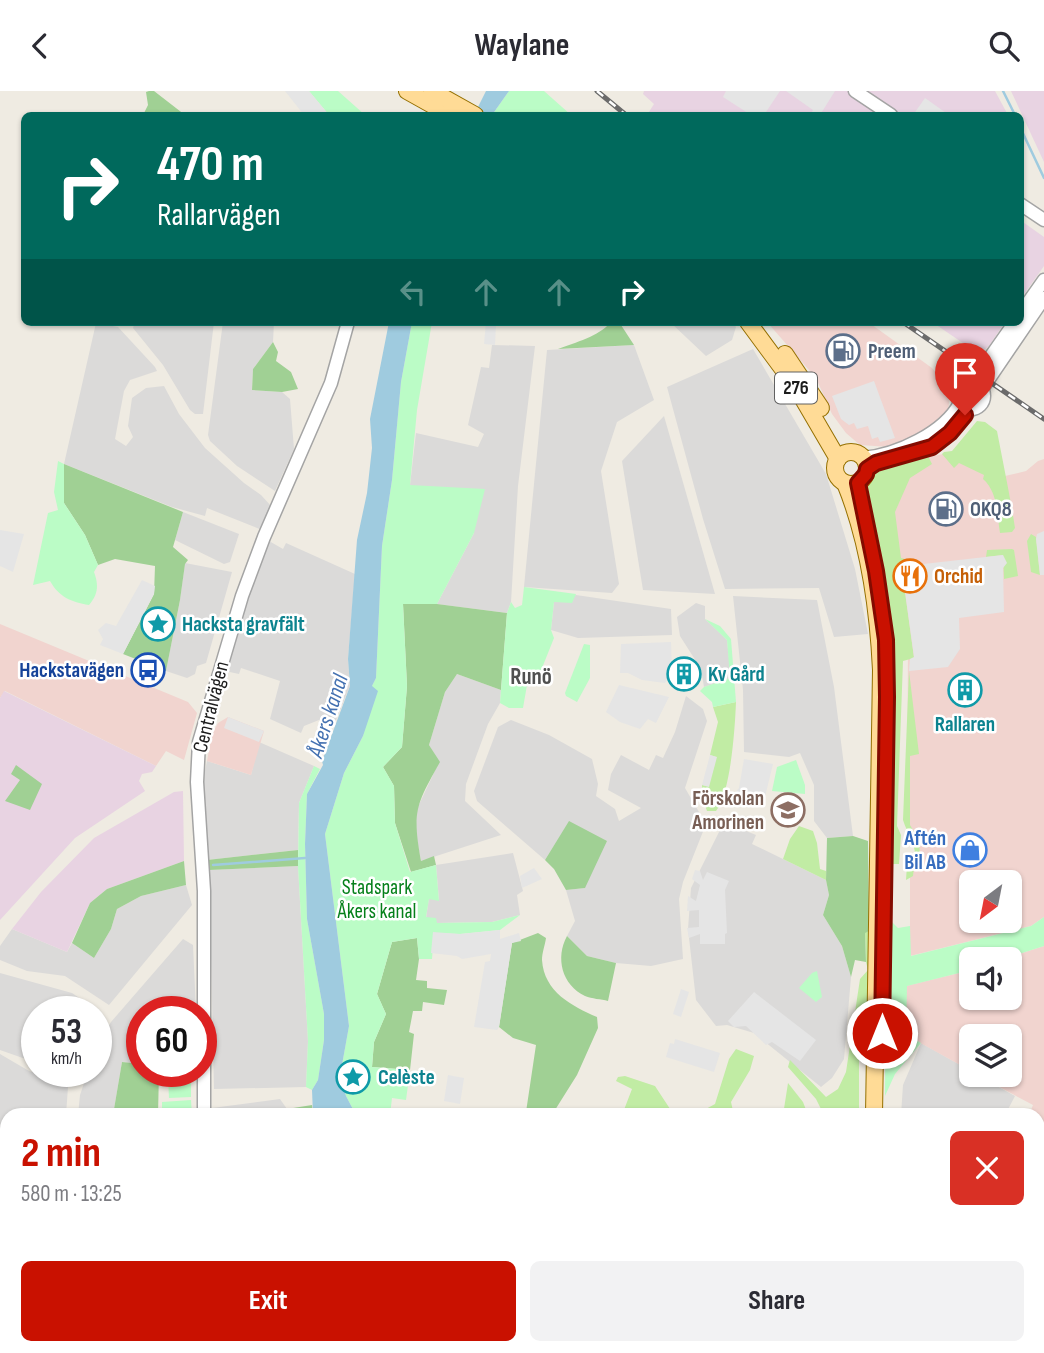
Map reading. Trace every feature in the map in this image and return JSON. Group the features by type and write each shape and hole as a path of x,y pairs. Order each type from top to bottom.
{"main road":[{"path":"407,91 431,105 440,105 456,112"},
{"name":"276","path":"751,326 842,456"},
{"name":"276","path":"764,326 800,373 842,456"},
{"path":"842,456 853,452 865,463 866,474 852,483"},
{"name":"276","path":"842,456 835,471 839,478 852,483"},
{"name":"276","path":"852,483 876,608 881,670 874,1108"},
{"name":"276","path":"852,483 876,571 886,640 881,1108"}],"street":[{"path":"855,91 886,112"},
{"path":"1024,207 1044,220"},
{"path":"1024,308 1044,280"},
{"path":"1024,324 1044,298"},
{"name":"Centralvägen","path":"204,1108 204,891 197,782 199,742 242,596 264,537 331,383 347,326"},
{"path":"977,386 1013,326"},
{"path":"965,406 958,394 961,387 977,386 1023,326"},
{"path":"865,463 876,463 939,443 965,406 981,403 984,396 977,386"}],"shaded area":[{"path":"285,91 309,91 326,112 302,112"},
{"path":"644,91 995,91 1006,112 649,112 654,104 643,94"},
{"path":"726,91 780,91 766,112 746,112 723,97"},
{"path":"786,91 835,91 822,112 812,112 813,110"},
{"path":"1011,91 1044,91 1044,162 1024,119 1024,112 1021,112"},
{"path":"925,98 945,112 915,112"},
{"path":"1024,223 1044,237 1044,266 1024,294"},
{"path":"95,326 118,327 157,371 130,380 124,391 115,439 126,446 133,437 128,426 132,398 146,388 164,386 179,414 205,448 272,507 262,530 207,508 205,516 172,507 64,464"},
{"path":"214,326 203,414 195,414 190,410 163,365 133,328"},
{"path":"222,326 274,326 273,342 253,369 252,390 282,392 290,399 294,449 275,491 237,466 210,441 208,435"},
{"path":"486,326 496,326 495,345 484,344"},
{"path":"674,326 735,326 732,340 706,356"},
{"path":"770,326 874,326 932,368 946,384 948,413 933,428 890,447 860,445 846,433 832,414 816,378"},
{"path":"938,326 1002,326 989,346 979,354"},
{"path":"492,345 535,346 518,486 511,602 507,613 437,604 474,533 410,485 416,433 478,447 484,434 468,425 481,367 489,368"},
{"path":"634,345 654,400 617,422 601,471 619,584 612,593 524,587 547,350"},
{"path":"753,349 826,474 855,569 868,634 834,637 819,588 725,589 667,387"},
{"path":"874,381 895,438 880,442 878,437 872,439 868,426 857,429 854,423 849,425 841,419 832,396"},
{"path":"664,416 715,594 643,590 622,461"},
{"path":"957,451 1005,476 1026,471 1044,459 1044,917 1031,926 1022,928 1022,870 959,870 959,933 1003,933 910,956 910,862 915,855 915,844 907,832 908,640 887,474 929,457"},
{"path":"183,512 239,534 230,562 224,564 175,540"},
{"path":"0,530 24,534 13,572 0,566"},
{"path":"1044,531 1044,575 1040,575 1036,539 1037,534"},
{"path":"269,541 283,549 286,543 355,574 348,659 350,686 336,720 330,725 319,720 304,726 301,733 270,719 280,681 241,668 239,674 225,671 240,615"},
{"name":"Rallaren","path":"1003,555 1007,563 1003,568 1004,612 959,618 960,649 948,667 909,671 910,659 914,657 902,570 906,566"},
{"path":"185,563 232,572 206,663 197,666 195,674 187,678 166,671"},
{"path":"142,580 155,586 154,594 123,654 100,645 103,639 98,630 106,623 116,626"},
{"path":"576,595 671,609 672,635 578,638 551,630 554,602"},
{"path":"733,596 817,600 834,687 853,836 827,838 814,821 814,785 800,753 789,757 744,752 743,690"},
{"path":"696,603 705,606 705,619 727,640 731,678 704,687 701,669 680,636 677,617"},
{"path":"0,624 188,702 197,713 184,760 166,751 156,766 5,691 0,698"},
{"path":"671,642 672,671 665,683 620,673 621,644"},
{"path":"457,674 501,690 500,703 488,724 466,784 465,801 501,835 421,861 416,835 416,811 439,762 429,745 445,692"},
{"path":"619,685 669,697 656,723 648,719 640,729 620,722 606,712"},
{"path":"4,691 156,766 152,772 142,774 139,781 145,791 75,838 0,920 0,698"},
{"path":"686,696 703,709 707,721 685,788 706,824 679,899 683,959 651,966 616,963 587,956 567,936 575,921 566,890 585,888 569,822 545,860 477,801 474,791 498,727 511,720 549,735 592,759 598,784 596,796 615,809 619,821 641,808 608,790 611,774 621,755 649,770 656,755 663,758 675,732"},
{"path":"228,717 264,731 251,775 207,761 212,734 218,723"},
{"path":"228,717 264,731 259,742 224,728"},
{"path":"259,742 314,766 299,803 298,850 207,860 202,786 207,761 251,775"},
{"path":"710,755 717,757 709,787 702,785"},
{"path":"744,759 773,764 763,805 737,799 739,794 735,793 739,788"},
{"path":"183,791 184,861 107,889 90,903 67,952 12,929 41,892 94,838 174,792"},
{"path":"724,822 756,835 752,844 826,880 829,895 823,915 842,946 851,977 844,1059 832,1078 821,1087 754,1033 727,1025 716,1026 696,1000 688,929 691,888"},
{"path":"513,853 523,891 517,895 520,915 492,922 436,923 426,918 429,898 439,900 436,865"},
{"path":"298,866 308,1041 306,1087 214,1089 217,1087 217,996 212,996 209,870"},
{"path":"534,868 542,879 522,888 520,876"},
{"path":"695,870 700,871 703,880 707,872 729,881 725,890 725,944 700,944 700,934 689,938 687,928 699,927 699,910 687,911 688,896 696,901 700,885 692,879"},
{"path":"186,885 192,905 112,1001 112,996 95,996 65,976 27,971 0,960 0,946 12,929 67,952 72,943 94,958 111,929 117,909 141,896"},
{"path":"500,930 500,939 519,933 521,941 512,943 499,1027 497,1030 474,1027 485,962 490,961 491,954 462,959 431,953 433,932 460,934"},
{"path":"183,939 193,945 195,996 134,996"},
{"path":"1044,946 1044,1108 1032,1108 1033,1105 999,1087 1022,1087 1022,1024 959,1024 959,1064 906,1035 906,986 959,973 959,1010 1022,1010 1022,953"},
{"path":"0,973 76,996 21,996 21,1057 0,1050"},
{"path":"681,989 689,992 681,1017 673,1014"},
{"path":"754,992 816,1040 800,1061 772,1042 766,1045 746,1026 734,1027 728,1021"},
{"path":"126,1005 126,1062 122,1062 114,1108 79,1108 83,1087 112,1087 112,1021"},
{"path":"675,1039 720,1053 714,1072 666,1057 670,1043 674,1044"},
{"path":"921,1043 959,1064 959,1087 999,1087 1015,1096 1009,1108 901,1108 903,1085"},
{"path":"0,1054 21,1066 21,1087 68,1087 66,1108 0,1108"},
{"path":"448,1075 464,1078 460,1104 444,1101"},
{"path":"280,1099 286,1108 212,1108"}],"green space":[{"path":"154,91 181,112 144,112 148,105 146,92"},
{"path":"309,91 338,91 362,112 326,112"},
{"path":"509,91 544,91 568,112 494,112"},
{"name":"Stadspark Åkers kanal","path":"411,326 431,326 417,410 410,485 485,489 474,533 437,604 403,604 407,686 402,747 383,767 394,786 395,823 410,872 436,865 439,901 429,899 426,917 436,918 437,923 492,922 520,915 500,930 460,934 434,933 432,959 419,959 417,938 392,942 377,994 386,1014 374,1042 372,1067 410,1070 406,1100 392,1098 391,1108 352,1108 340,1076 349,1026 325,834 344,773 363,736 372,686 376,678 382,546 392,480 401,382"},
{"path":"622,326 634,345 558,349 593,335 606,327"},
{"path":"273,342 278,352 276,361 291,372 298,389 282,392 252,390 253,369"},
{"path":"977,421 985,422 997,431 1015,528 1012,532 1000,533 994,497 983,479 984,475 959,463 954,468 942,454 952,451"},
{"path":"922,455 928,456 932,464 910,478 895,512 901,558 914,561 914,565 906,566 902,570 914,658 903,661 897,826 901,835 899,864 892,864 889,829 892,682 888,622 882,569 861,484 879,471"},
{"path":"58,461 64,464 64,503 85,535 98,565 94,572 97,590 89,605 66,598 50,581 33,585 48,513 58,510 54,492"},
{"path":"64,464 183,512 173,547 188,560 185,564 166,671 123,654 154,594 155,566 115,559 98,565 85,535 64,503"},
{"path":"1031,534 1036,537 1040,575 1031,572 1027,541"},
{"path":"1012,549 1018,576 1004,579 1003,555 986,557 987,550"},
{"path":"524,587 576,594 572,603 554,602 551,630 554,638 536,683 527,685 523,708 509,708 500,703 507,613 511,602 515,608 522,605"},
{"path":"403,604 437,604 507,613 501,690 457,674 445,692 429,745 440,762 421,799 417,819 421,861 434,856 436,865 411,872 395,823 394,786 383,767 402,747 407,686"},
{"path":"705,619 720,626 731,639 736,702 713,707 712,702 700,691 730,678 727,640"},
{"path":"584,644 590,645 590,678 577,702 565,693"},
{"path":"909,671 919,754 910,756 910,825 919,840 920,857 914,867 913,876 906,880 907,865 915,855 903,820"},
{"path":"736,702 731,759 725,789 716,811 707,811 702,797 702,785 708,786 716,757 710,755 718,722 713,707"},
{"path":"796,760 805,785 805,794 772,791 777,767"},
{"path":"16,765 42,784 30,810 5,801 20,780 11,774"},
{"path":"314,766 320,769 307,794 307,919 324,1014 324,1040 318,1080 312,1090 306,1087 308,1041 298,866 299,803"},
{"path":"569,821 607,841 585,888 566,890 554,869 545,860"},
{"path":"799,826 813,831 820,869 826,871 826,880 783,859 790,839"},
{"path":"853,836 868,841 869,931 865,933 866,962 855,960 851,977 842,946 823,915 829,895 826,880 827,838"},
{"path":"298,850 298,866 209,870 207,860"},
{"path":"184,861 186,885 141,896 117,909 111,929 94,958 72,943 90,903 107,889"},
{"path":"1044,917 1044,946 1022,953 1022,947 959,947 959,973 907,986 906,1034 921,1043 895,1074 885,1096 886,935 891,921 898,928 910,926 911,956 1003,933 1022,933 1022,928"},
{"path":"869,931 868,1048 862,1047 859,1051 859,1108 820,1108 788,1067 790,1060 826,1097 838,1089 846,1072 860,979 868,970 865,932"},
{"path":"538,933 546,938 542,960 548,981 569,1003 597,1017 598,1028 577,1075 556,1108 527,1108 536,1045 513,1038 499,1027 512,943"},
{"path":"567,936 587,956 616,963 608,1001 585,996 566,978 561,962"},
{"path":"417,938 419,959 416,980 427,981 427,988 447,990 444,1005 423,1002 422,1011 413,1011 409,1032 414,1034 410,1070 372,1067 374,1042 386,1014 377,994 392,942"},
{"path":"817,971 822,997 816,1002 799,988"},
{"path":"736,1049 754,1056 750,1070 731,1102 732,1108 708,1108 715,1104 729,1059"},
{"path":"122,1062 126,1062 126,1087 159,1087 158,1108 114,1108"},
{"path":"625,1076 655,1086 669,1108 625,1108 632,1089 616,1081 618,1077"},
{"path":"788,1083 805,1108 784,1108"},
{"path":"168,1087 191,1087 191,1097 169,1098"},
{"path":"191,1100 192,1108 162,1108 162,1102"}],"water":[{"path":"486,91 509,91 494,112 476,112"},
{"path":"388,326 411,326 401,382 392,480 382,546 376,678 372,686 378,691 363,736 344,773 325,834 349,1026 340,1076 352,1108 313,1108 312,1090 318,1080 324,1040 324,1014 307,919 307,794 323,765 322,761 350,686 348,659 357,540 367,493 372,448 370,419"}],"waterway":[{"path":"1003,91 1014,112"},
{"path":"1024,136 1044,178"},
{"path":"213,865 305,858"}],"railway":[{"path":"597,91 622,112"},
{"path":"909,326 1044,419"}],"place":[{"name":"Preem","path":"843,351"},
{"name":"OKQ8","path":"946,509"},
{"name":"Orchid","path":"910,576"},
{"name":"Hacksta gravfält","path":"158,624"},
{"name":"Hackstavägen","path":"148,670"},
{"name":"Kv Gård","path":"684,674"},
{"name":"Rallaren","path":"965,690"},
{"name":"Förskolan Amorinen","path":"788,810"},
{"name":"Aftén Bil AB","path":"970,850"},
{"name":"Celèste","path":"353,1077"}],"district":[{"name":"Runö","path":"531,677"}],"route":[{"path":"882,1033 886,640 876,571 858,483 867,469 876,463 939,443 965,415"}],"water label":[{"name":"Åkers kanal","path":"328,716"}]}
